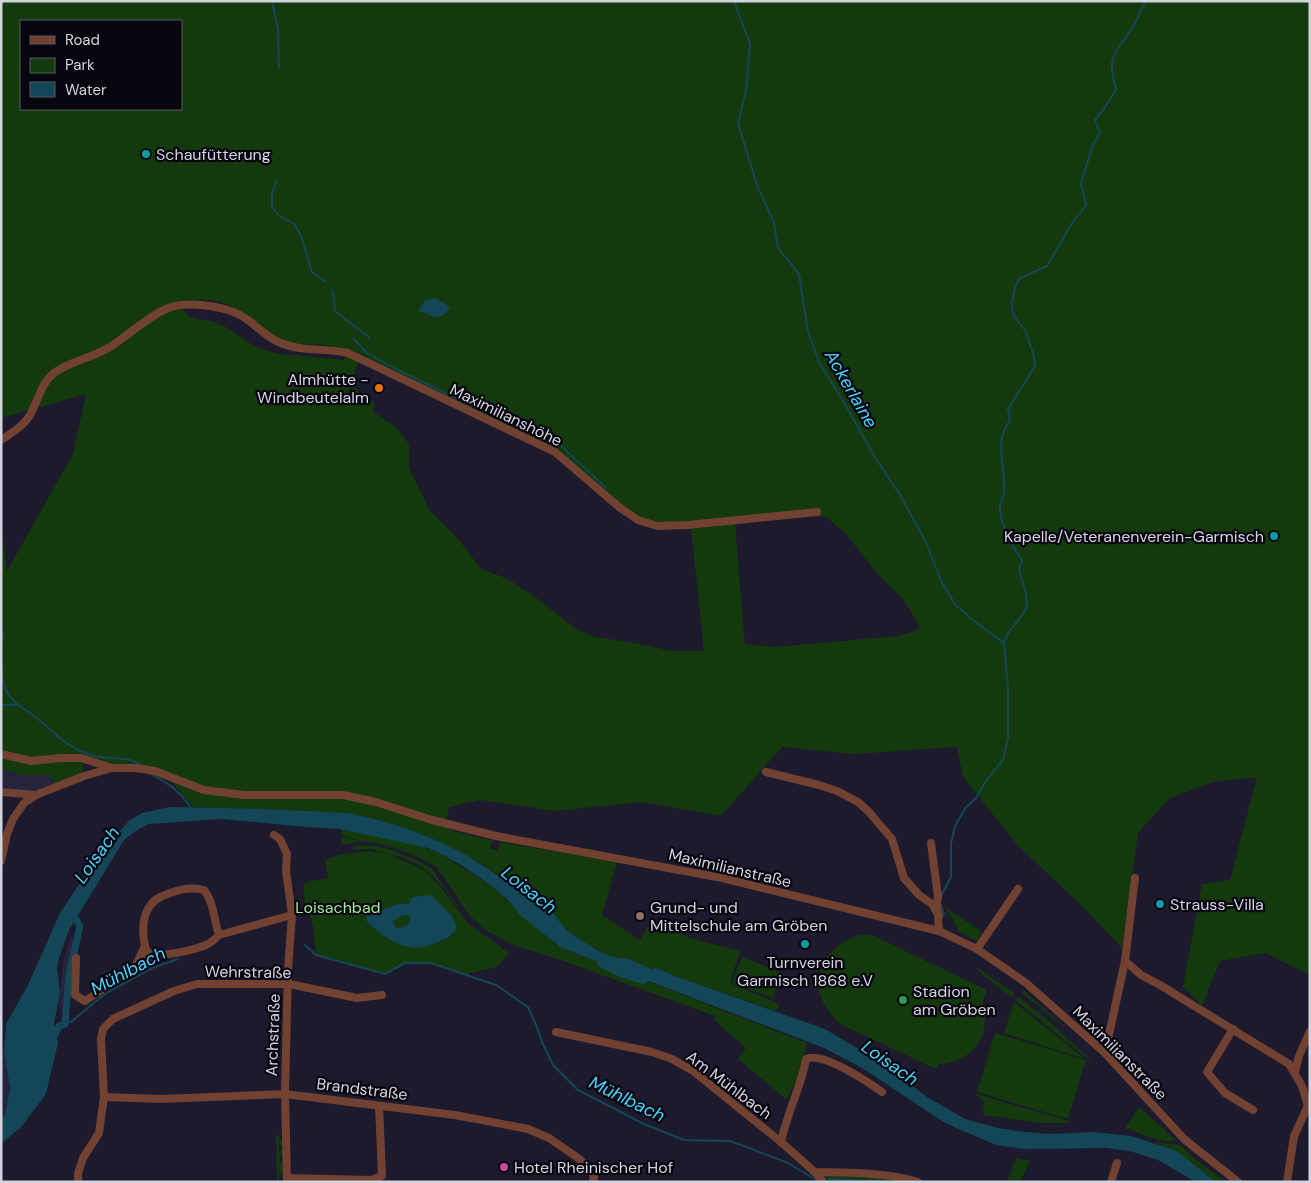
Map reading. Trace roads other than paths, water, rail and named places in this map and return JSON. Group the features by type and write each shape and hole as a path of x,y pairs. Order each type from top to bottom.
{"street":[{"name":"Maximilianshöhe","path":"1,440 29,417 46,381 55,373 109,347 169,307 198,305 215,307 236,313 248,319 279,343 291,347 348,353 556,452 619,507 638,520 657,526 688,525 817,512"},
{"path":"1,754 31,761 82,758 112,768"},
{"path":"82,758 84,776"},
{"path":"1,861 7,834 13,819 24,803 36,794 112,768"},
{"name":"Maximilianstraße","path":"112,768 136,768 155,771 204,790 244,795 344,795 376,802 471,830 533,844 654,864 722,878 939,931 977,949 1026,983 1105,1053 1184,1139 1238,1182"},
{"path":"766,772 819,785 858,802 892,839 904,878 919,896 932,904 939,916"},
{"path":"1,792 36,794"},
{"name":"Archstraße","path":"274,835 280,839 287,854 286,870 292,915 285,1094 287,1180"},
{"path":"931,843 939,931"},
{"path":"1105,1053 1125,962 1135,878"},
{"path":"152,956 147,952 145,946 144,928 148,908 162,896 189,888 204,890 208,894 219,935"},
{"path":"977,949 1018,889"},
{"path":"76,958 75,995 85,1001 152,956 166,955 208,945 219,935 292,915"},
{"path":"135,967 145,946"},
{"path":"1125,962 1151,982 1160,985 1289,1064 1295,1072 1309,1107 1294,1136 1287,1182"},
{"name":"Wehrstraße","path":"78,1182 78,1173 83,1158 99,1133 104,1097 103,1029 113,1019 174,991 197,984 289,984 357,998 382,994"},
{"path":"1233,1029 1207,1072 1225,1093 1253,1110"},
{"path":"1295,1072 1299,1056 1310,1031"},
{"name":"Am Mühlbach","path":"556,1032 652,1052 672,1059 692,1072 781,1142 816,1173 823,1182"},
{"path":"781,1142 785,1123 803,1076 806,1059 810,1057 842,1068 882,1092"},
{"name":"Brandstraße","path":"104,1097 161,1099 285,1094 455,1115 528,1129 549,1138 578,1158 590,1169 594,1182"},
{"path":"287,1180 371,1180 382,1176 380,1106"},
{"path":"1111,1182 1117,1163"},
{"path":"816,1173 872,1175 906,1178 918,1182"}],"water":[{"path":"436,298 450,309 442,316 435,317 418,311 425,301"},
{"path":"170,807 349,813 403,827 441,842 466,855 524,892 531,892 544,901 567,931 600,952 617,958 629,959 651,969 656,968 825,1029 885,1065 927,1097 965,1119 998,1128 1024,1132 1050,1134 1094,1132 1131,1136 1177,1151 1216,1182 1196,1182 1158,1160 1130,1151 1106,1148 1023,1149 996,1145 945,1123 862,1068 824,1048 562,948 521,916 507,899 493,887 461,865 428,848 339,829 221,819 149,824 124,840 69,930 59,958 57,968 60,993 54,1024 58,1043 46,1094 22,1126 1,1144 1,1120 5,1115 10,1088 4,1051 6,1024 28,985 60,913 101,851 130,820 142,813"},
{"path":"431,895 453,917 457,928 443,941 416,948 395,942 376,930 366,920 371,907 376,907 380,911 399,903 409,904 412,897","holes":["407,915 410,917 406,925 396,928 393,922 401,916"]}],"waterway":[{"path":"272,1 278,28 279,68"},
{"name":"Ackerlaine","path":"734,1 750,44 746,91 738,123 757,185 774,223 778,248 799,274 808,332 820,364 876,459 900,495 926,542 942,583 955,604 1004,643"},
{"path":"941,896 951,877 951,843 955,826 966,807 976,798 986,781 1003,760 1008,738 1008,689 1004,643 1007,635 1027,608 1026,593 1019,571 1022,560 1007,535 1000,513 1004,492 1001,446 1002,437 1010,420 1008,409 1035,366 1034,356 1025,330 1013,315 1012,304 1015,287 1020,278 1047,266 1072,223 1086,205 1081,183 1093,145 1100,133 1095,120 1116,89 1112,67 1115,53 1135,23 1145,1"},
{"path":"277,180 272,194 272,207 278,215 294,224 301,235 312,272 326,282"},
{"path":"333,291 335,311 370,338"},
{"path":"354,339 367,353 394,368 470,405 557,442 606,488"},
{"path":"1,630 3,633 1,645"},
{"path":"1,658 2,677 11,698 64,741 78,750 94,756 131,760 142,766"},
{"path":"1,705 16,705"},
{"path":"151,774 171,786 191,808"},
{"path":"941,905 944,915"},
{"path":"49,1041 55,1035 59,1026 65,1024 69,975 80,926 74,916"},
{"name":"Mühlbach","path":"305,945 316,955 385,974 405,963 431,963 496,985 528,1007 553,1065 578,1090 644,1124 684,1140 730,1141 786,1162 815,1179"},
{"name":"Mühlbach","path":"65,1024 72,1021 106,993 152,968 178,959"},
{"name":"Loisach","path":"603,962 621,971 643,978"},
{"name":"Mühlbach","path":"829,1179 891,1182"}],"place":[{"name":"Schaufütterung","path":"146,154"},
{"name":"Almhütte - Windbeutelalm","path":"379,388"},
{"name":"Kapelle/Veteranenverein-Garmisch","path":"1274,536"},
{"name":"Strauss-Villa","path":"1160,904"},
{"name":"Grund- und Mittelschule am Gröben","path":"640,916"},
{"name":"Turnverein Garmisch 1868 e.V","path":"805,944"},
{"name":"Stadion am Gröben","path":"903,1000"},
{"name":"Hotel Rheinischer Hof","path":"504,1167"}],"park label":[{"name":"Loisachbad","path":"338,907"}]}
